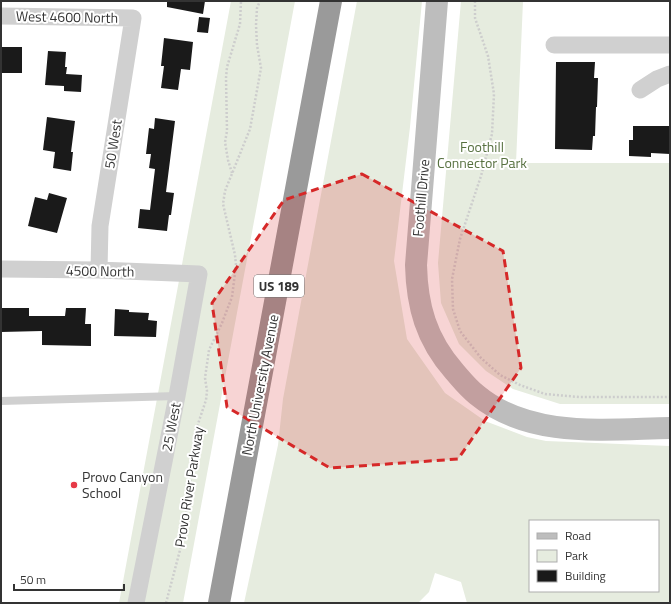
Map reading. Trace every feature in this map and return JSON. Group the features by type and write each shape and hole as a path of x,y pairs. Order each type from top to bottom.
{"highway":[{"name":"North University Avenue","path":"219,603 331,1"}],"main road":[{"name":"Foothill Drive","path":"437,1 416,282 419,306 433,342 446,363 477,396 498,409 524,420 583,429 670,428"}],"street":[{"name":"West 4600 North","path":"1,16 133,18"},
{"name":"50 West","path":"99,270 100,226 133,18"},
{"path":"554,45 670,46"},
{"path":"640,90 657,79 670,74"},
{"name":"4500 North","path":"1,269 99,270 199,274"},
{"name":"25 West","path":"136,603 177,396 199,274"}],"lane":[{"path":"1,401 177,396"}],"path":[{"path":"232,173 228,160 226,142 226,78 227,67 240,24 241,1"},
{"name":"Provo River Parkway","path":"166,603 184,535 196,430 206,400 207,391 205,378 209,350 232,297 236,265 223,204 225,191 250,129 261,68 257,45 256,24 257,8 260,1"},
{"path":"475,1 475,18 488,56 494,94 492,134 482,176 460,239 452,279 453,309 460,331 481,358 500,375 520,385 545,394 579,397 670,397"}],"highlighted area":[{"path":"362,174 503,251 521,368 458,459 330,468 227,407 212,303 284,200"}],"green space":[{"path":"231,1 295,1 183,603 119,603"},
{"path":"357,1 422,1 410,127 394,261 407,339 445,393 485,421 527,437 546,441 670,446 670,603 467,603 461,582 435,573 429,592 418,603 244,603 278,445 283,399"},
{"name":"Foothill Connector Park","path":"461,1 523,1 516,163 670,163 670,404 560,404 513,389 486,371 459,344 441,303 438,263"}],"building":[{"path":"167,1 205,1 203,14 167,7"},
{"path":"199,17 210,18 208,33 197,32"},
{"path":"164,38 193,42 190,70 181,69 178,90 161,88 164,66 161,66"},
{"path":"1,47 22,47 22,73 1,73"},
{"path":"48,51 66,52 66,74 82,75 81,92 64,91 64,86 45,85"},
{"path":"556,62 595,62 594,78 598,78 595,136 593,136 592,150 555,149"},
{"path":"47,117 75,121 71,152 73,152 71,171 53,168 55,152 43,150"},
{"path":"155,118 175,121 166,192 174,193 167,231 138,228 140,209 150,210 155,169 149,168 151,154 146,154 149,128 154,129"},
{"path":"633,126 670,126 670,154 651,153 651,157 629,156 629,140 633,140"},
{"path":"49,193 67,198 57,233 28,226 35,197 47,200"},
{"path":"1,308 29,308 29,316 65,316 66,308 86,308 85,324 91,324 91,346 42,345 42,331 1,332"},
{"path":"115,309 129,310 129,312 149,313 148,320 157,321 156,337 114,336"}],"place":[{"name":"Provo Canyon School","path":"74,485"}]}
